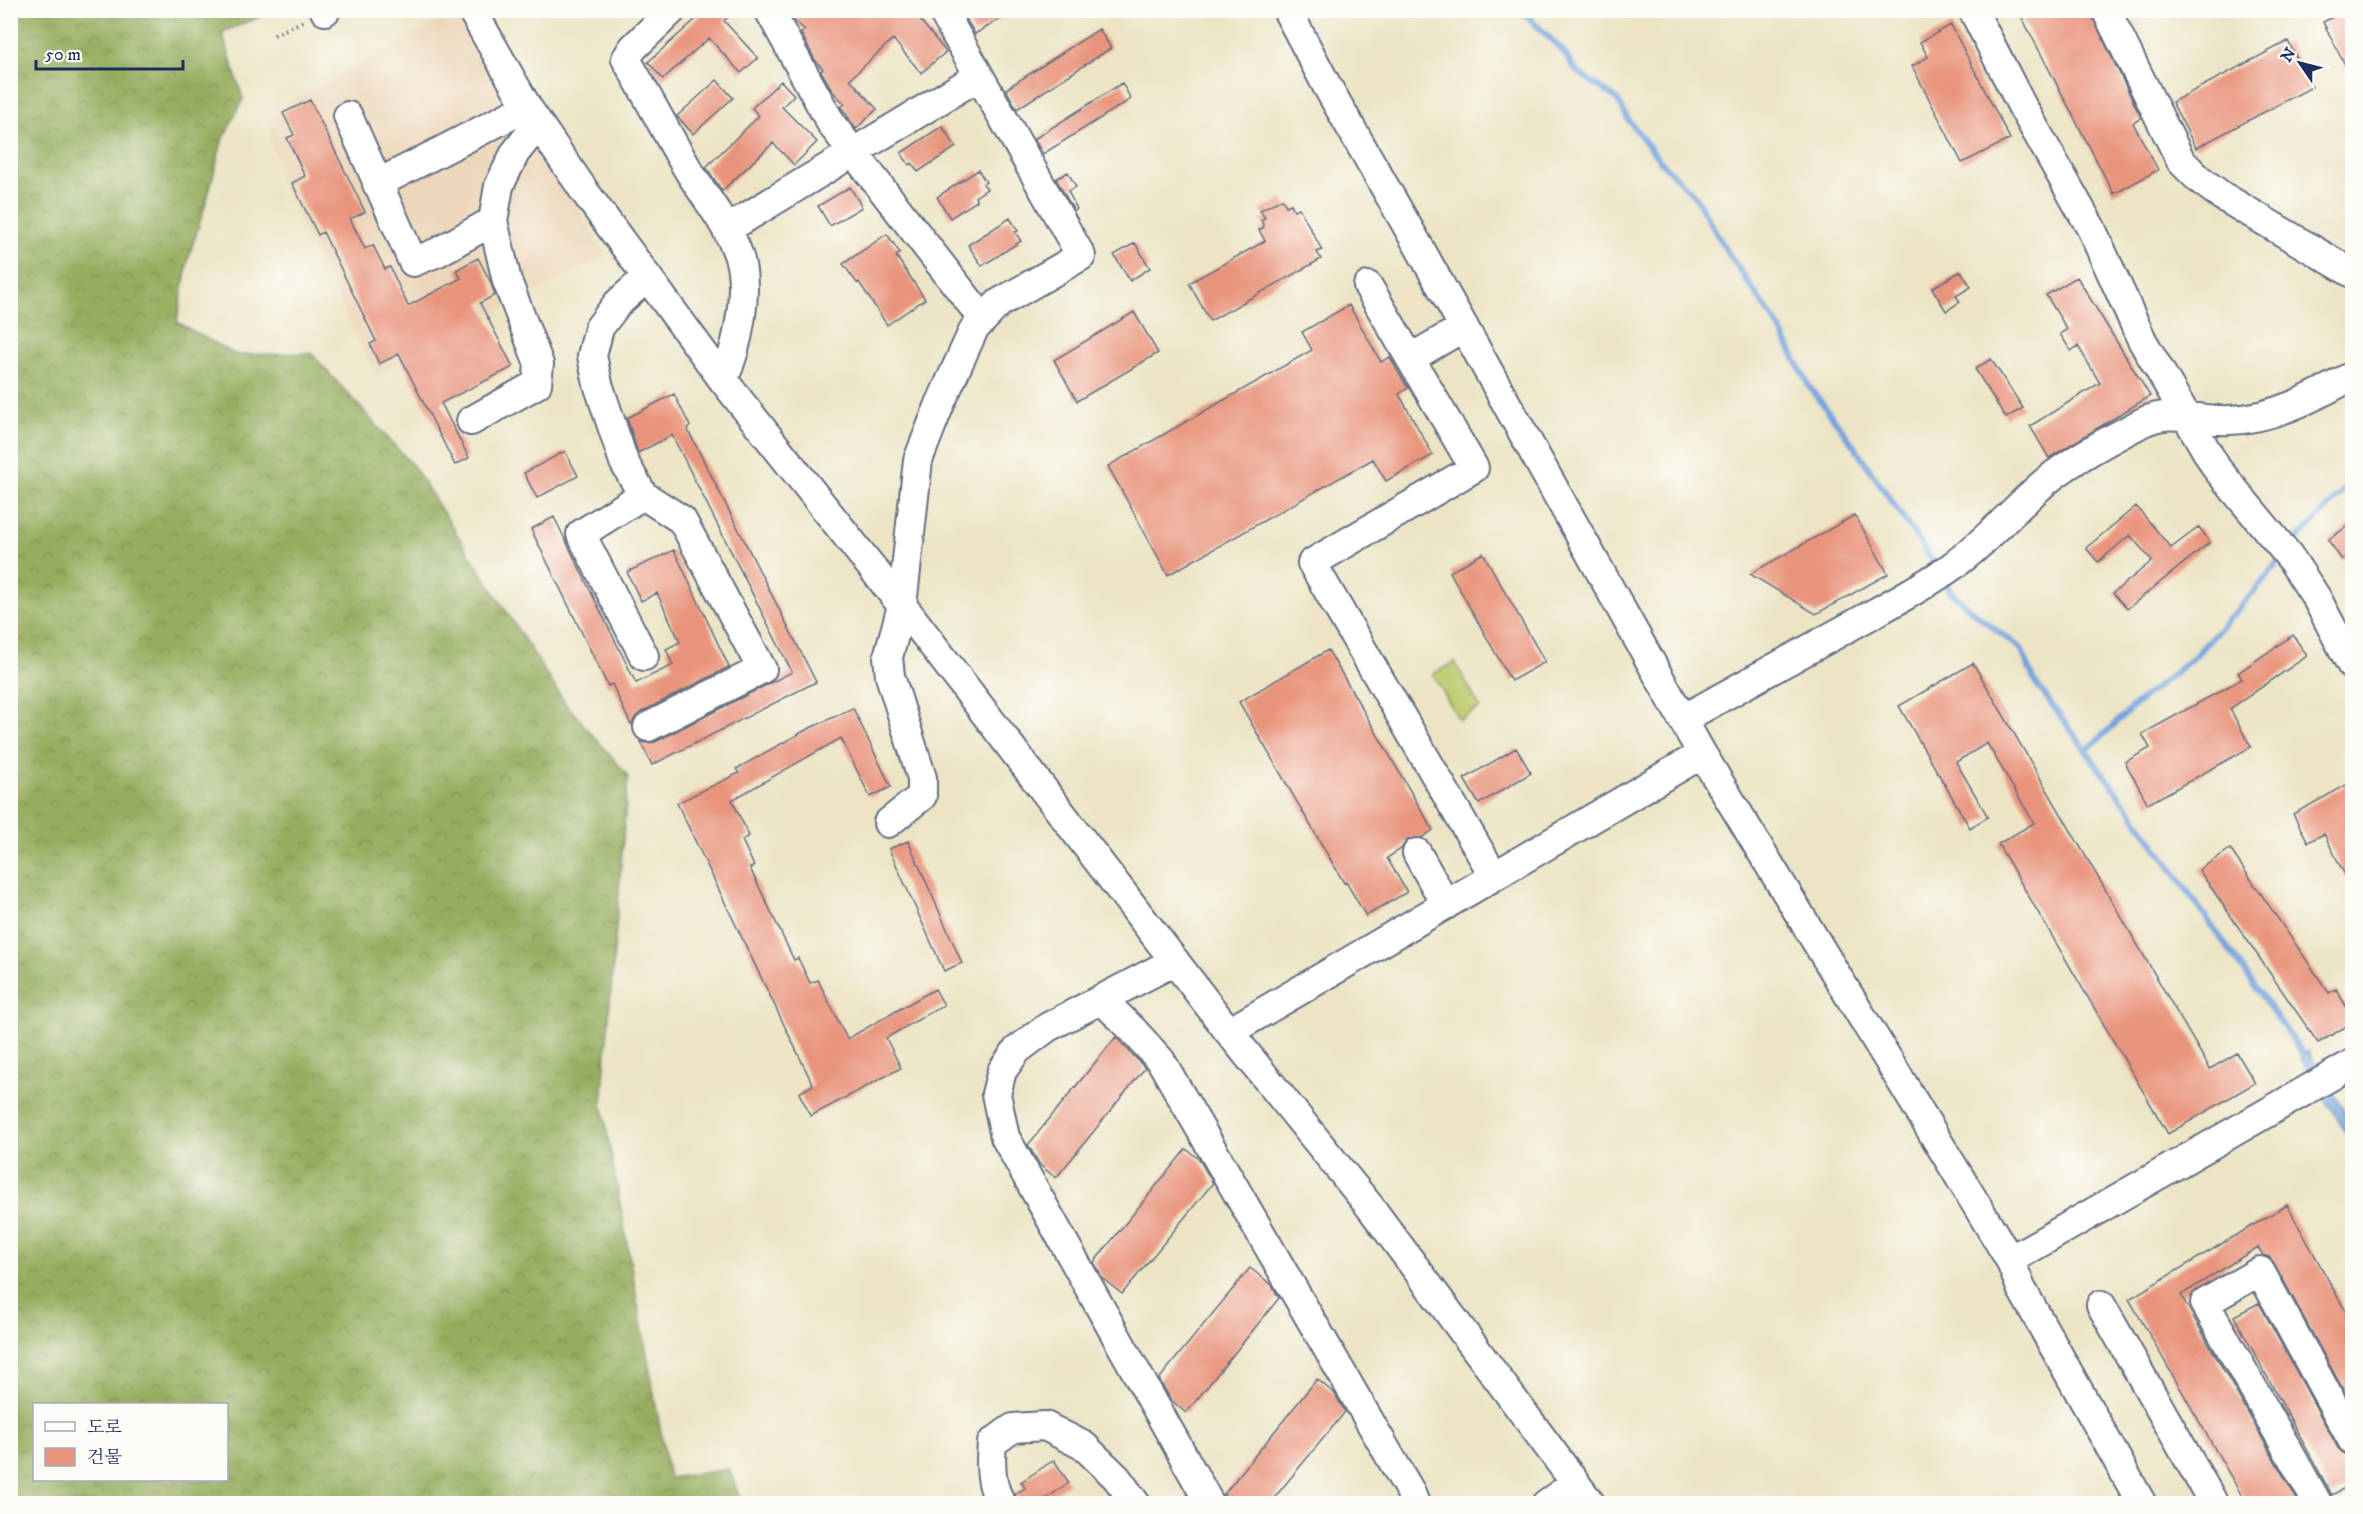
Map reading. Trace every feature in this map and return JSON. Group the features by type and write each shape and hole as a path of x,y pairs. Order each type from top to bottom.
{"street":[{"path":"471,10 533,115 585,192 723,380 902,606 1229,1032 1371,1208 1583,1493 1546,1503"},
{"path":"672,10 633,48 626,59 687,168 727,229 739,257 742,290 739,331 731,362 723,380"},
{"path":"769,10 832,125 983,319"},
{"path":"888,823 922,796 922,777 890,676 888,657 902,606 918,460 974,329 999,303 1080,256 942,10"},
{"path":"1287,10 1327,86 1702,754 2010,1260 2021,1288 2142,1503"},
{"path":"1973,10 2022,106 2091,228 2142,340 2217,469 2285,551 2316,597 2352,666"},
{"path":"2106,10 2181,161 2199,179 2222,196 2352,273"},
{"path":"727,229 979,76"},
{"path":"377,184 533,115"},
{"path":"471,421 537,384 538,364 507,281 493,221 499,186 533,115"},
{"path":"348,116 413,262 438,252 493,221"},
{"path":"647,277 616,304 600,328 592,356 598,384 624,462 643,495 682,520 762,669 648,727"},
{"path":"1368,286 1474,468 1312,563 1494,876"},
{"path":"1411,358 1464,327"},
{"path":"1683,719 1940,574 2007,520 2044,483 2065,467 2144,422 2163,416 2185,414 2229,420 2255,417 2305,402 2352,376"},
{"path":"643,495 581,534 644,656"},
{"path":"1229,1032 1702,754"},
{"path":"1418,853 1446,905"},
{"path":"1175,961 1048,1027 1017,1050 1002,1071 996,1094 1005,1137 1210,1503"},
{"path":"1101,999 1161,1061 1415,1503"},
{"path":"2010,1260 2344,1068"},
{"path":"2318,1503 2205,1303 2260,1271 2352,1440"},
{"path":"2101,1305 2214,1503"},
{"path":"1002,1503 995,1493 991,1461 992,1443 1013,1428 1045,1426 1084,1446 1117,1478 1136,1503"}],"path":[{"path":"274,35 326,11"}],"shaded area":[{"path":"457,11 606,256 376,375 280,181 269,132 281,108"}],"green space":[{"path":"10,11 270,11 222,32 243,99 222,141 188,260 177,322 236,355 311,353 414,467 565,703 628,776 602,1103 669,1478 729,1469 742,1503 11,1503"},
{"path":"1455,662 1480,708 1459,720 1433,674"}],"water":[{"path":"2308,1051 2352,1123 2352,1143 2300,1057"}],"building":[{"path":"706,10 735,10 724,21 758,58 741,73 709,38 663,79 648,62"},
{"path":"788,10 912,10 946,52 921,73 893,39 850,79 877,109 856,129 841,107 845,104 833,92 821,71 823,69 815,60 801,33 805,30 793,20"},
{"path":"980,10 1015,10 975,34 966,19"},
{"path":"2018,10 2089,10 2141,118 2133,123 2158,170 2114,194"},
{"path":"2345,11 2352,25 2352,78 2323,22"},
{"path":"1951,25 2010,139 1962,163 1912,66 1928,57 1920,42"},
{"path":"1099,29 1111,48 1017,109 1006,89"},
{"path":"2288,41 2312,87 2196,148 2172,102"},
{"path":"717,80 733,98 693,134 677,116"},
{"path":"781,81 794,95 782,107 817,142 794,165 773,143 722,191 706,167 759,116 752,108"},
{"path":"1122,83 1131,99 1043,154 1034,139"},
{"path":"310,100 365,212 350,219 365,249 373,245 385,269 390,267 408,306 461,278 456,270 478,258 490,281 495,295 480,303 513,367 441,403 469,458 455,465 399,354 379,364 370,344 376,341 323,232 318,235 292,183 305,176 287,138 294,135 283,113"},
{"path":"942,126 956,147 918,172 912,163 909,165 901,153"},
{"path":"978,170 986,182 983,184 987,189 975,197 977,201 950,218 937,197"},
{"path":"1068,172 1076,187 1068,191 1077,209 1074,211 1056,179"},
{"path":"850,187 862,207 830,226 818,206"},
{"path":"1282,199 1286,206 1291,204 1294,210 1299,208 1322,250 1317,252 1321,259 1210,321 1189,283 1265,241 1259,230 1264,227 1261,220 1265,218 1260,210"},
{"path":"1010,218 1021,241 982,266 968,245"},
{"path":"887,234 900,253 896,256 925,299 887,325 859,282 857,283 843,264"},
{"path":"1135,243 1150,268 1130,281 1114,255"},
{"path":"1961,271 1971,287 1956,296 1960,302 1946,311 1932,288"},
{"path":"2077,277 2150,396 2049,458 2030,426 2100,383 2078,346 2071,351 2060,334 2067,329 2046,295"},
{"path":"1349,305 1381,362 1390,357 1408,388 1399,394 1433,455 1386,481 1373,459 1168,575 1108,466 1312,350 1302,332"},
{"path":"1134,312 1158,353 1077,401 1054,360"},
{"path":"1991,359 2023,408 2006,418 1975,369"},
{"path":"674,394 690,426 687,428 816,682 652,765 641,742 655,742 792,672 672,435 638,453 627,418"},
{"path":"565,451 578,476 537,498 524,473"},
{"path":"2136,506 2171,548 2199,527 2210,542 2127,609 2113,593 2152,561 2130,535 2098,562 2086,548"},
{"path":"1855,515 1888,574 1816,614 1750,574"},
{"path":"554,517 636,683 673,665 666,649 680,642 657,593 641,601 627,572 674,550 729,667 641,712 632,724 630,723 612,684 608,686 531,529"},
{"path":"2352,523 2352,552 2342,560 2328,540"},
{"path":"1483,553 1545,662 1511,681 1450,572"},
{"path":"2293,635 2307,656 2230,709 2251,747 2148,804 2125,762 2150,748 2142,734 2242,679 2238,673"},
{"path":"1328,650 1433,830 1421,838 1408,839 1401,849 1387,858 1407,892 1366,916 1346,882 1344,883 1239,702"},
{"path":"1973,663 2210,1069 2237,1053 2255,1083 2168,1134 1998,844 2034,823 1987,743 1956,762 1988,817 1970,828 1899,706"},
{"path":"853,708 891,787 870,797 841,738 732,800 749,836 742,840 754,866 750,868 794,960 798,958 810,983 818,980 847,1039 935,989 944,1005 886,1038 901,1068 811,1116 799,1093 813,1085 677,803 739,773 736,769 806,730"},
{"path":"1516,748 1531,773 1479,804 1464,779"},
{"path":"2352,782 2352,889 2324,834 2308,842 2293,814"},
{"path":"908,841 962,963 944,971 889,849"},
{"path":"2230,849 2329,993 2336,989 2352,1016 2352,1023 2318,1043 2199,870"},
{"path":"1116,1037 1145,1068 1056,1178 1040,1165 1028,1145"},
{"path":"1186,1149 1199,1159 1213,1183 1122,1294 1102,1278 1094,1262"},
{"path":"2287,1205 2352,1323 2352,1406 2274,1263 2269,1257 2263,1255 2258,1247 2181,1295 2299,1503 2246,1503 2129,1299"},
{"path":"1250,1268 1272,1285 1279,1298 1186,1413 1171,1400 1159,1379"},
{"path":"2259,1303 2338,1448 2344,1454 2352,1456 2352,1484 2332,1495 2234,1316"},
{"path":"1317,1379 1335,1394 1345,1412 1270,1503 1226,1503 1224,1494"},
{"path":"1054,1460 1069,1483 1039,1503 1018,1503 1015,1494 1025,1488 1021,1482"}],"waterway":[{"path":"1517,10 1530,19 1562,50 1576,71 1617,99 1629,121 1660,161 1695,196 1726,250 1780,329 1809,386 1849,439 1937,567"},
{"path":"2290,547 2352,482"},
{"path":"2086,751 2136,704 2195,656 2260,585 2280,559"},
{"path":"1945,581 1949,590 1973,612 2021,649 2035,682 2133,814 2307,1060"}]}
